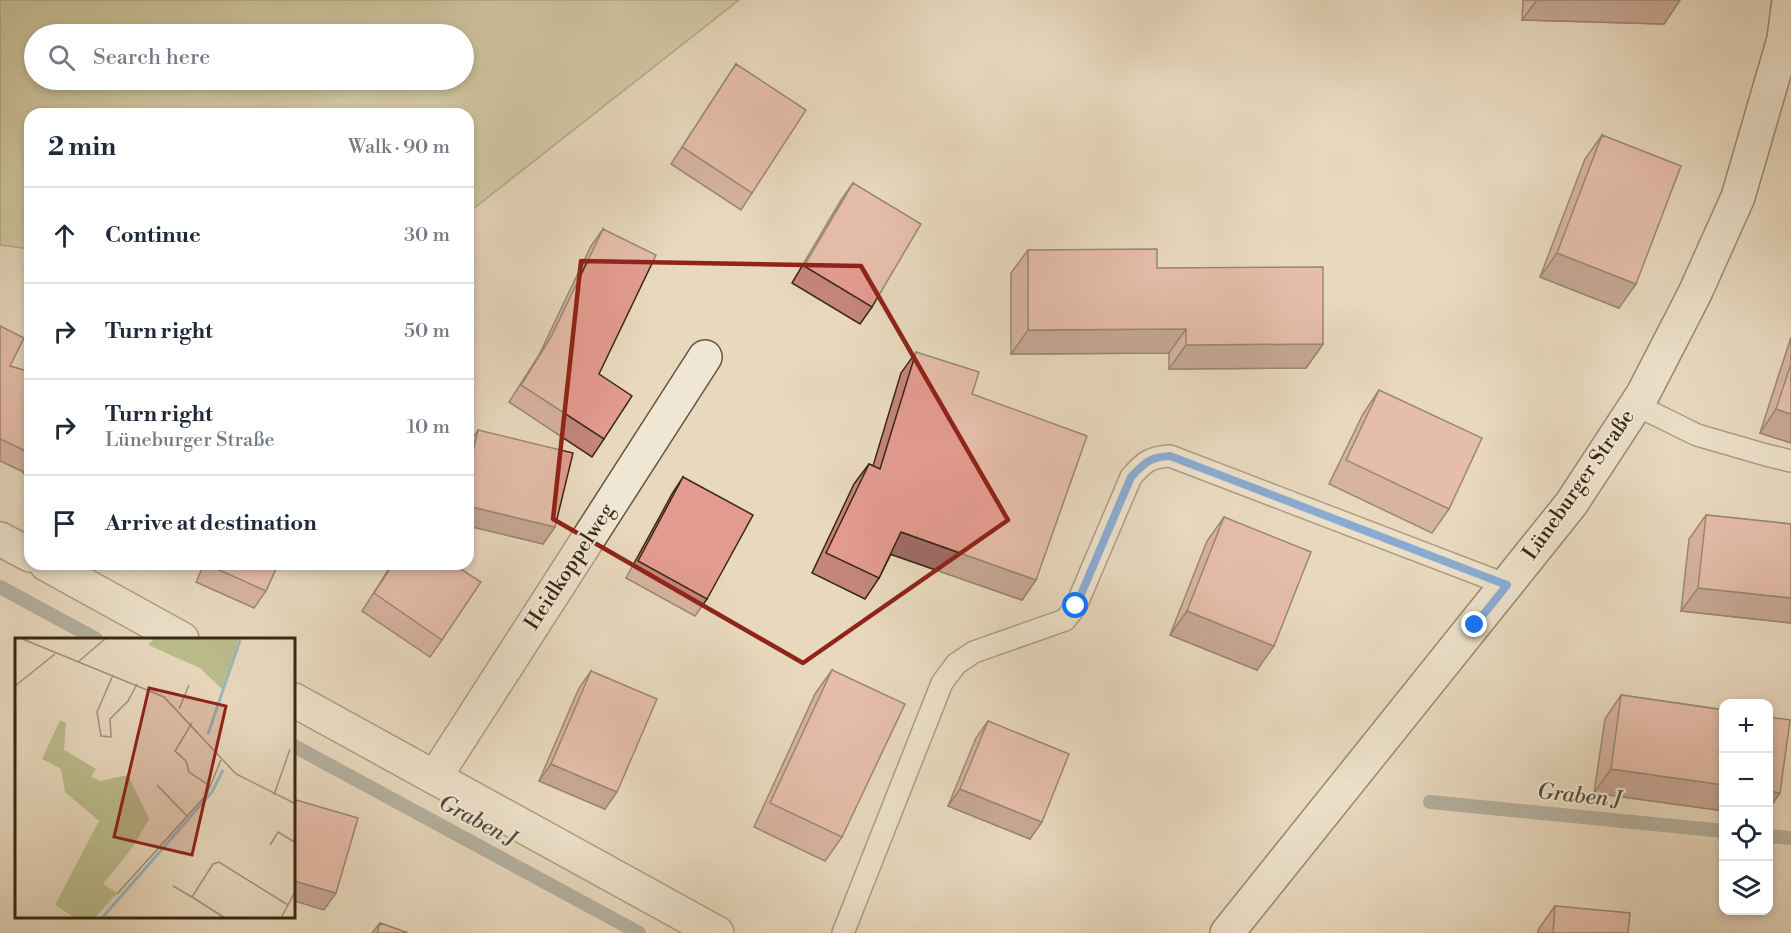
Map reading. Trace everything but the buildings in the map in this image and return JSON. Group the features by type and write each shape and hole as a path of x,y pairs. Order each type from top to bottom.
{"street":[{"name":"Lüneburger Straße","path":"1227,933 1571,504 1636,405 1695,293 1738,197 1784,39 1789,0"},
{"name":"Heidkoppelweg","path":"435,777 705,357"},
{"path":"0,539 24,552"},
{"path":"57,570 180,638"},
{"path":"296,701 717,933"}],"lane":[{"path":"1636,405 1697,435 1791,460"},
{"path":"843,933 942,683 956,664 974,652 1065,620 1076,606 1131,477 1143,463 1156,457 1170,456 1507,585"}],"highlighted area":[{"path":"581,261 861,266 1008,520 803,663 553,519"}],"green space":[{"path":"0,0 739,0 474,208 474,108 24,108 24,248 0,245"}],"waterway":[{"name":"Graben J","path":"0,587 94,638"},
{"name":"Graben J","path":"296,747 639,933"},
{"name":"Graben J","path":"1430,802 1719,831"},
{"name":"Graben J","path":"1773,836 1791,838"}],"route":[{"path":"1076,606 1131,477 1143,463 1156,457 1170,456 1507,585 1475,625"}]}
